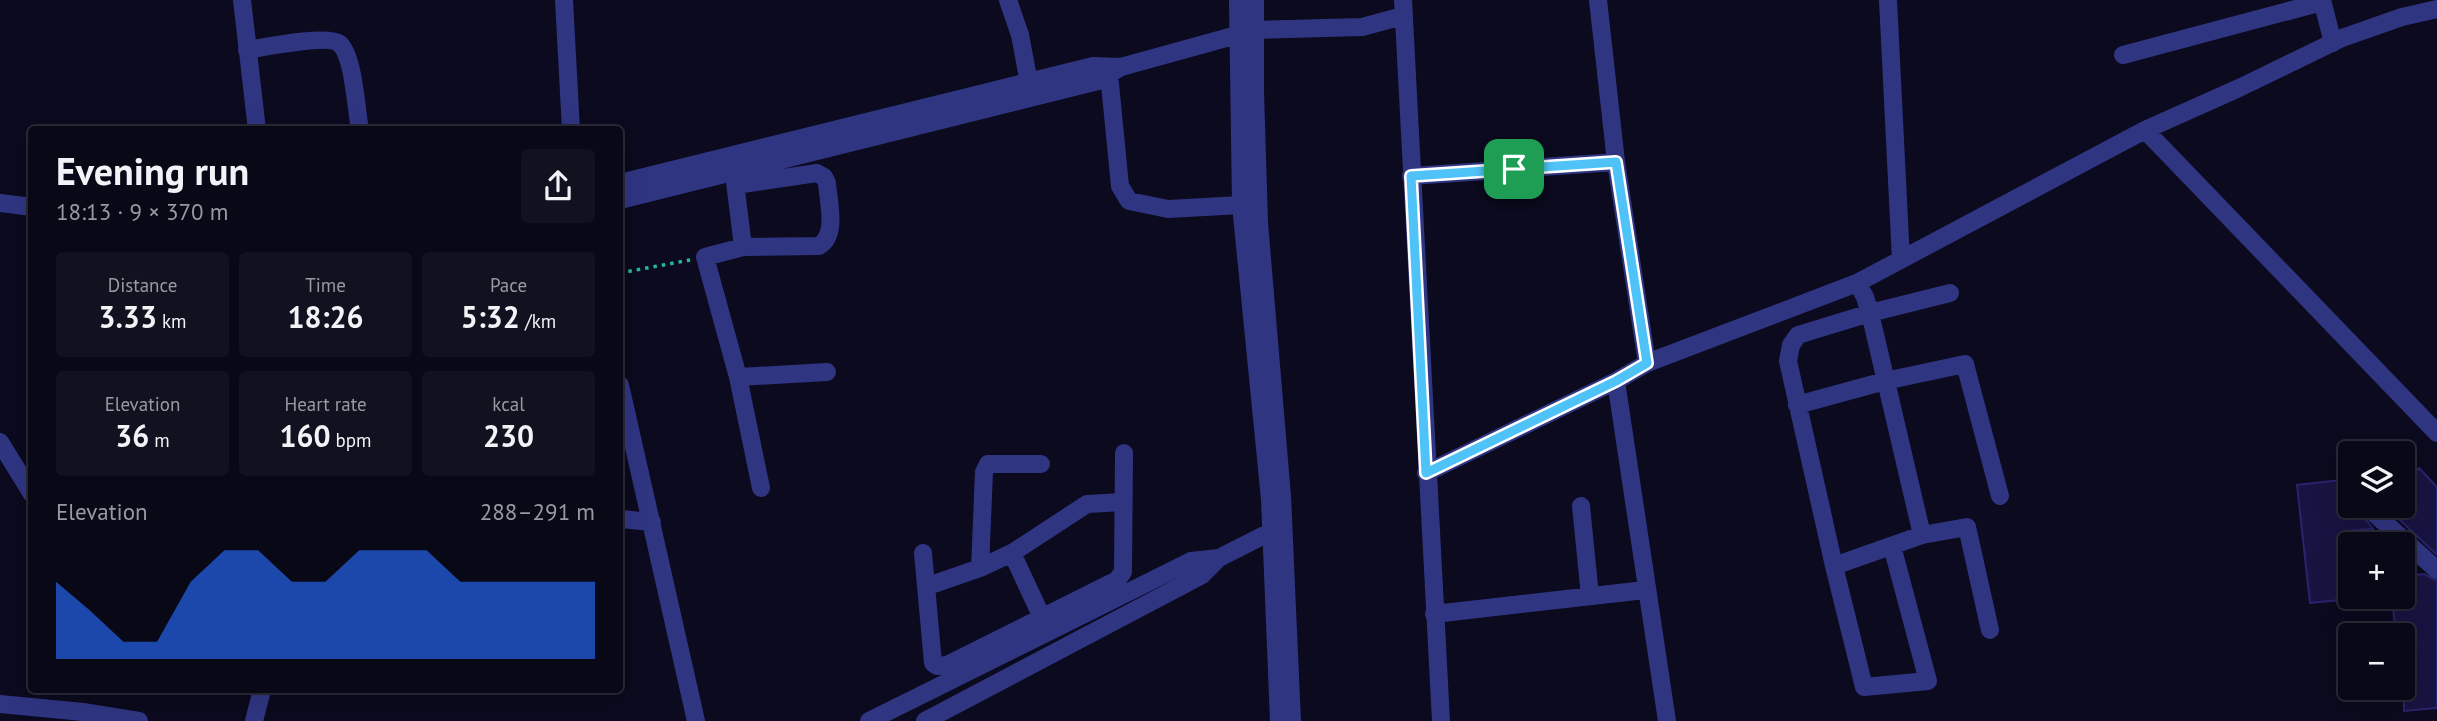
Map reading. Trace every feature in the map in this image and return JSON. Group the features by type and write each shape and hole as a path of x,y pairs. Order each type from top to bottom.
{"street":[{"path":"236,0 253,91"},
{"path":"242,0 257,126"},
{"path":"564,0 571,126"},
{"path":"1008,0 1020,35 1029,83"},
{"path":"1238,0 1247,32 1277,529 1292,721"},
{"path":"1255,0 1247,32 1241,205 1277,529 1279,721"},
{"path":"1598,0 1616,162 1647,363"},
{"path":"1888,0 1901,260"},
{"path":"2123,55 2322,1 2333,43"},
{"path":"623,199 735,178 1098,81 1115,71 1247,32 1362,27 1403,8 1441,721"},
{"path":"1426,473 1616,381 1647,363 1857,283 2146,130 2402,8 2437,9"},
{"path":"247,50 326,40 340,44 348,56 359,126"},
{"path":"623,182 1093,66 1115,71"},
{"path":"1115,71 1120,186 1129,201 1168,208 1241,205"},
{"path":"2146,130 2437,433"},
{"path":"1411,176 1616,162"},
{"path":"735,178 817,173 824,177 827,183 830,232 824,243 819,246 743,247 705,257 738,377 761,488"},
{"path":"735,178 743,247"},
{"path":"0,203 28,206"},
{"path":"1857,283 1870,313 1922,535"},
{"path":"1892,546 1928,681 1864,687 1797,405 1788,361 1791,345 1798,335 1950,293"},
{"path":"1797,405 1885,381 1965,364 2000,496"},
{"path":"738,377 827,372"},
{"path":"1616,381 1667,721"},
{"path":"623,398 696,721"},
{"path":"0,442 28,488"},
{"path":"869,721 1045,624 1116,580 1123,572 1124,453"},
{"path":"980,568 984,472 988,464 1041,464"},
{"path":"928,586 980,568 1012,553 1087,504 1123,502"},
{"path":"1580,506 1590,596"},
{"path":"2379,518 2437,570"},
{"path":"623,519 652,522"},
{"path":"1834,566 1922,535 1967,527 1990,630"},
{"path":"926,721 1202,576 1219,558 1277,529"},
{"path":"923,553 933,663 937,666 947,665 1191,561 1219,558"},
{"path":"1012,553 1057,650"},
{"path":"1434,614 1636,591"},
{"path":"254,721 261,693"},
{"path":"2,710 83,712 139,721"}],"path":[{"path":"623,272 705,257"}],"building":[{"path":"2419,468 2437,487 2437,555 2398,518 2415,518 2415,472"},
{"path":"2338,480 2338,518 2365,518 2373,529 2338,532 2338,600 2310,603 2297,485"},
{"path":"2424,574 2437,581 2437,708 2404,711 2404,700 2415,700 2415,623 2395,623 2393,609 2415,609 2415,575"}],"route":[{"path":"1616,162 1647,363 1616,381 1426,473 1411,176 1514,169 1616,162"}]}
